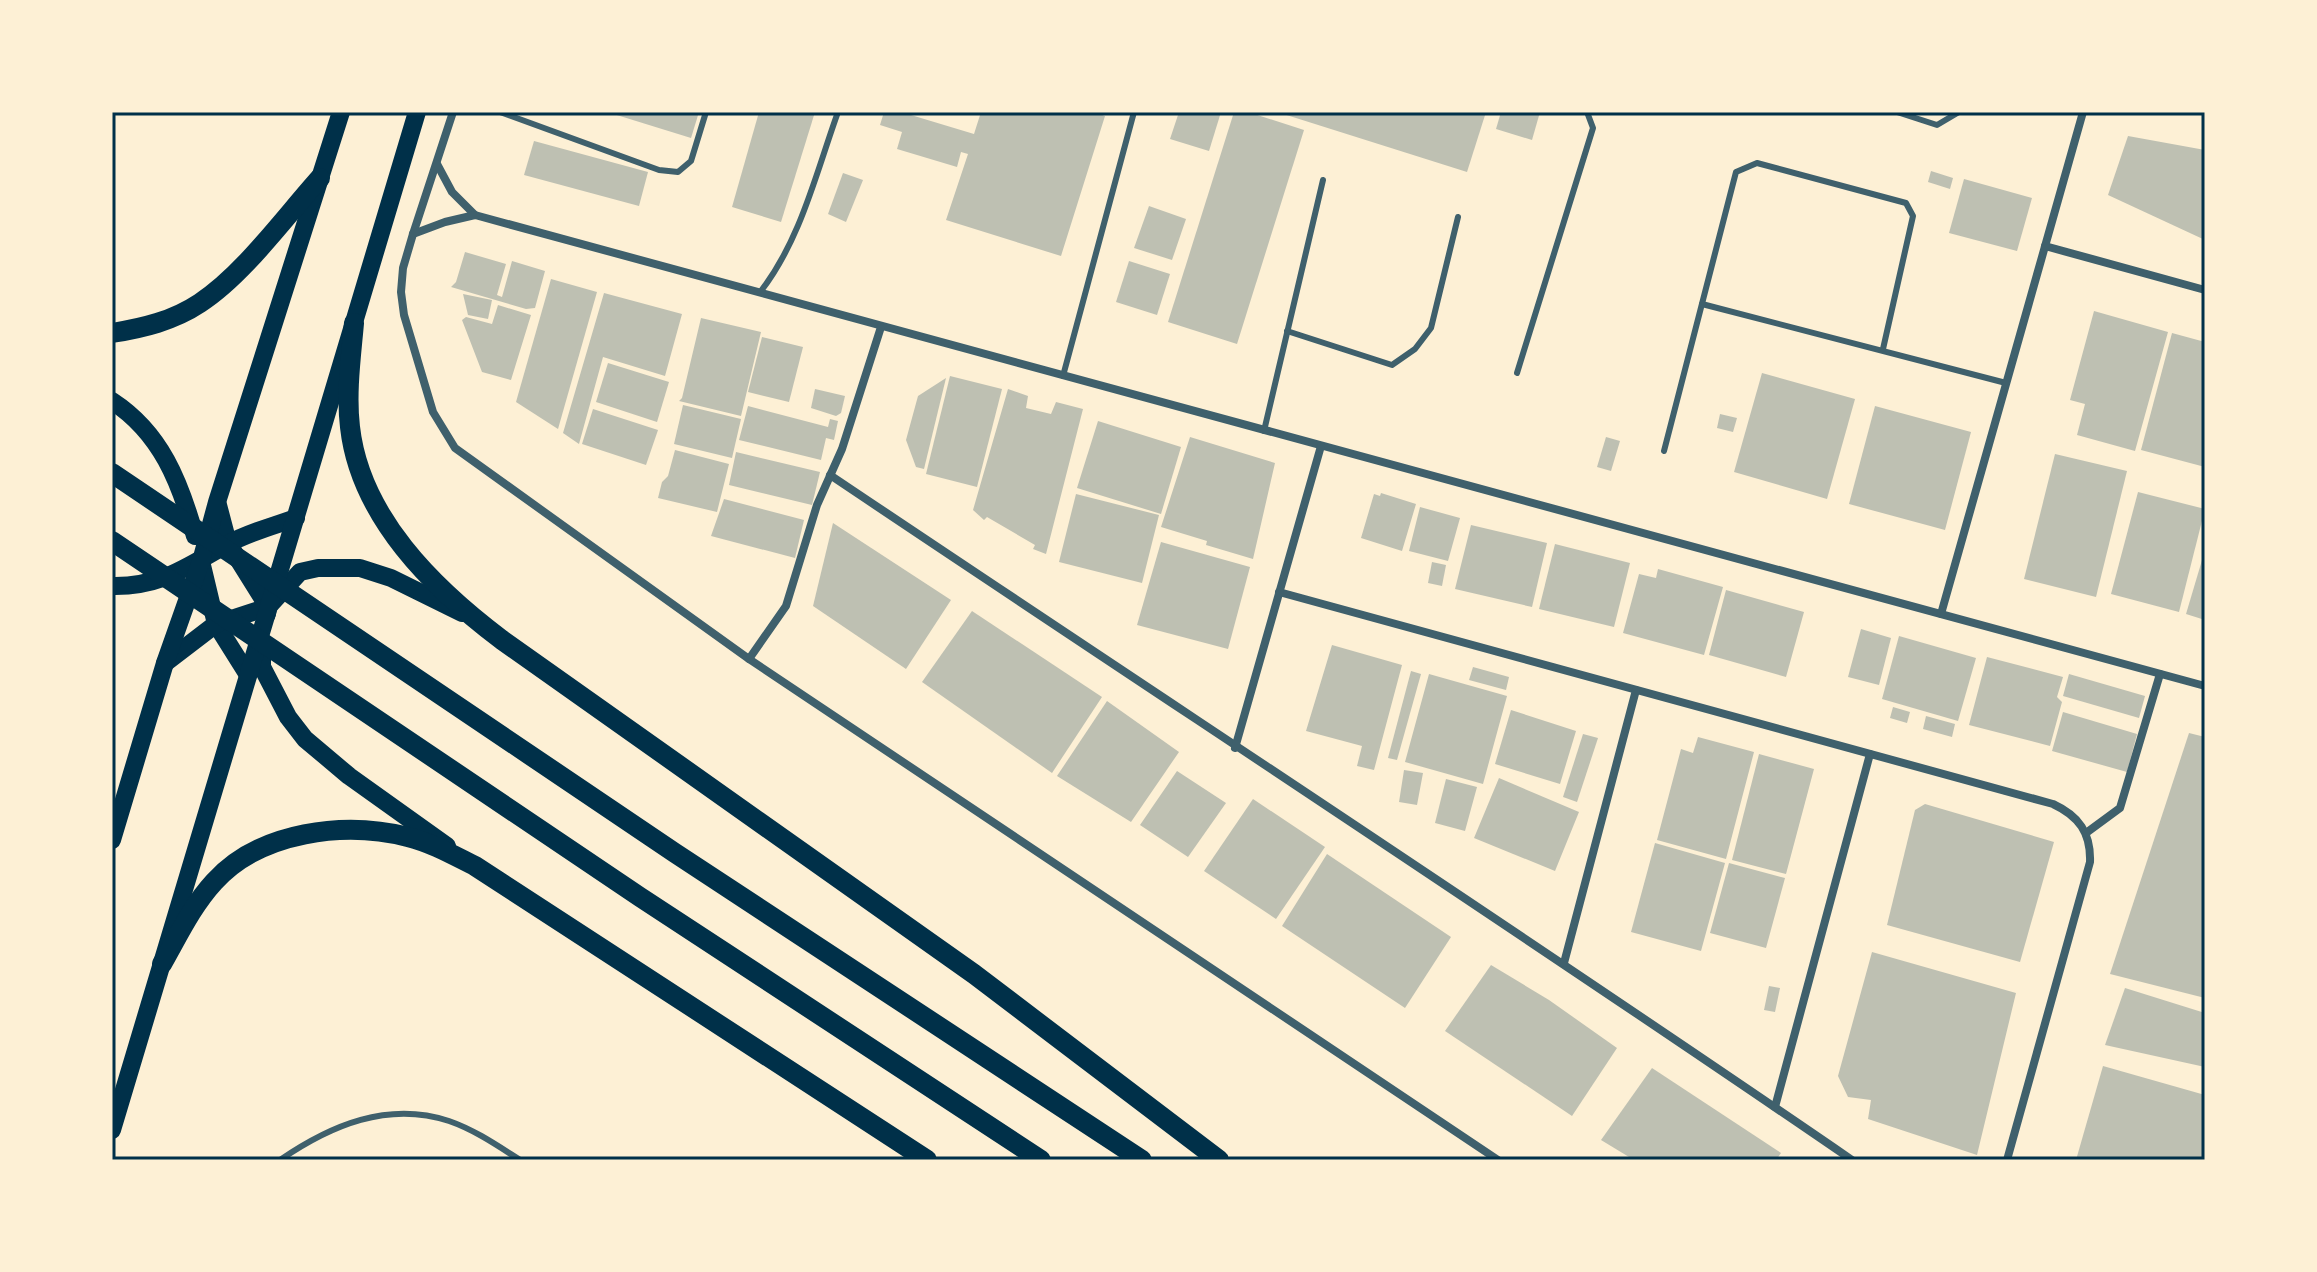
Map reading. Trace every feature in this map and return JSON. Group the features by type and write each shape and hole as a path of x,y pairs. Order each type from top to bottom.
{"highway":[{"path":"112,333 143,328 200,304 224,285 320,178"},
{"path":"354,323 348,404 350,429 362,478 392,532 426,574 475,620 987,983 1219,1160"},
{"path":"112,473 675,853 1142,1160"},
{"path":"112,541 640,897 1041,1160"},
{"path":"162,964 191,913 214,881 238,861 284,841 332,831 382,832 431,844 475,866 927,1160"}],"main road":[{"path":"112,840 165,663 201,561 341,112"},
{"path":"112,1130 417,112"},
{"path":"112,401 142,426 160,447 174,472 184,497 216,624 248,675"},
{"path":"217,502 228,543 268,607 262,667 288,717 305,739 349,776 475,866"},
{"path":"112,586 129,586 167,578 228,543 296,518"},
{"path":"165,663 216,624 268,607 300,572 343,566 391,578 475,620"}],"street":[{"path":"453,112 413,234 401,280 401,304 433,412 455,448 749,659 1498,1160"},
{"path":"1941,614 2083,112"},
{"path":"437,164 452,192 475,215"},
{"path":"413,234 475,215 2205,686"},
{"path":"2045,246 2205,290"},
{"path":"749,659 786,606 817,505 842,449 881,327"},
{"path":"1235,748 1321,446"},
{"path":"830,475 1235,748 1564,963 1852,1160"},
{"path":"1279,592 2053,804 2078,820 2086,833 2090,862 2007,1160"},
{"path":"2086,833 2120,808 2160,674"},
{"path":"1564,963 1636,690"},
{"path":"1775,1107 1870,754"}],"lane":[{"path":"500,112 659,170 678,172 691,161 706,112"},
{"path":"761,291 784,257 801,218 838,112"},
{"path":"1063,376 1134,112"},
{"path":"1517,373 1593,128 1587,112"},
{"path":"1897,112 1937,125 1959,112"},
{"path":"1664,451 1736,172 1757,163 1906,203 1913,216 1883,349"},
{"path":"1264,431 1323,180"},
{"path":"1287,331 1392,365 1415,349 1431,328 1458,217"},
{"path":"1702,304 2006,383"},
{"path":"280,1160 325,1132 355,1120 386,1114 418,1115 449,1121 478,1134 520,1160"}],"building":[{"path":"607,112 699,112 691,138"},
{"path":"759,112 815,112 781,222 732,207"},
{"path":"884,112 901,112 974,134 981,112 1094,112 1105,116 1061,256 946,220 968,154 961,152 957,167 897,149 902,132 880,125"},
{"path":"1179,112 1221,112 1209,151 1170,139"},
{"path":"1234,112 1248,112 1304,130 1237,344 1168,322"},
{"path":"1277,112 1486,112 1467,172"},
{"path":"1501,112 1540,112 1532,140 1496,129"},
{"path":"2128,136 2205,150 2205,240 2108,195"},
{"path":"534,141 648,172 639,206 524,175"},
{"path":"1931,171 1953,178 1950,189 1928,182"},
{"path":"843,173 863,180 846,222 828,214"},
{"path":"1964,179 2032,198 2017,251 1949,233"},
{"path":"1149,206 1186,219 1172,260 1134,248"},
{"path":"465,252 506,264 497,295 502,297 512,261 545,271 535,308 526,309 451,287 456,282"},
{"path":"1129,261 1170,274 1157,315 1116,302"},
{"path":"551,279 597,292 558,429 516,402"},
{"path":"604,293 682,314 665,376 603,357 579,444 563,433"},
{"path":"463,294 492,300 488,319 468,315"},
{"path":"498,305 531,315 511,380 482,372 462,320 466,317 492,324"},
{"path":"2094,311 2168,332 2135,451 2077,435 2085,404 2070,400"},
{"path":"701,318 761,332 741,416 679,401"},
{"path":"2172,333 2205,342 2205,467 2141,450"},
{"path":"762,337 803,347 789,402 748,392"},
{"path":"608,363 669,382 657,422 596,402"},
{"path":"1762,373 1855,399 1827,499 1734,472"},
{"path":"950,376 1002,389 977,487 926,474"},
{"path":"946,378 924,469 916,467 906,440 918,396"},
{"path":"815,389 845,396 841,413 836,416 811,408"},
{"path":"1008,389 1028,396 1026,408 1051,414 1056,402 1083,409 1046,554 1033,549 1035,545 987,517 984,520 973,510"},
{"path":"683,405 741,419 732,458 674,444"},
{"path":"748,406 828,427 830,419 838,421 834,440 826,438 821,460 739,440"},
{"path":"1875,406 1971,432 1945,530 1849,504"},
{"path":"593,409 658,430 646,465 582,444"},
{"path":"1720,414 1737,418 1733,432 1717,428"},
{"path":"1098,421 1181,447 1161,514 1077,488"},
{"path":"1190,437 1275,463 1253,559 1161,527"},
{"path":"1606,437 1620,441 1611,471 1597,467"},
{"path":"675,450 729,464 717,512 658,498"},
{"path":"736,452 820,472 812,505 729,485"},
{"path":"2055,454 2127,471 2096,597 2024,579"},
{"path":"2138,492 2205,509 2179,612 2111,594"},
{"path":"1381,493 1416,504 1402,551 1361,538 1374,494 1380,496"},
{"path":"1076,494 1159,515 1142,583 1059,562"},
{"path":"724,499 804,520 795,558 711,536"},
{"path":"1420,507 1460,518 1448,561 1409,551"},
{"path":"833,523 951,600 906,669 813,606"},
{"path":"1471,525 1547,543 1532,607 1455,589"},
{"path":"1161,542 1250,567 1228,649 1137,625"},
{"path":"1555,544 1630,563 1614,627 1539,609"},
{"path":"2205,550 2205,620 2186,614"},
{"path":"1432,562 1446,565 1442,586 1428,583"},
{"path":"1658,569 1723,587 1704,655 1623,633 1639,574 1656,578"},
{"path":"1726,590 1804,612 1786,677 1709,655"},
{"path":"972,611 1102,697 1052,773 922,682"},
{"path":"1861,629 1891,638 1879,685 1848,677"},
{"path":"1899,636 1976,658 1958,721 1882,699"},
{"path":"1332,645 1402,665 1374,770 1357,766 1362,746 1306,731"},
{"path":"1987,657 2063,677 2057,697 2062,702 2050,746 1969,725"},
{"path":"1473,667 1509,677 1506,690 1469,680"},
{"path":"1411,671 1421,674 1397,760 1388,758"},
{"path":"1429,674 1507,696 1483,784 1405,762"},
{"path":"2069,674 2145,696 2139,718 2063,696"},
{"path":"1107,701 1179,752 1131,822 1057,776"},
{"path":"1893,707 1910,712 1907,723 1890,718"},
{"path":"1511,710 1576,731 1560,784 1495,764"},
{"path":"2063,712 2137,734 2127,772 2052,751"},
{"path":"1926,716 1955,724 1952,737 1923,729"},
{"path":"2189,733 2205,737 2205,998 2110,974"},
{"path":"1583,734 1598,738 1577,802 1563,797"},
{"path":"1698,737 1754,752 1726,859 1657,840 1681,749 1693,753"},
{"path":"1759,754 1814,769 1786,874 1732,860"},
{"path":"1404,770 1423,773 1417,805 1399,802"},
{"path":"1177,771 1226,803 1188,857 1140,825"},
{"path":"1499,778 1579,812 1555,871 1474,838"},
{"path":"1446,779 1477,787 1465,831 1435,823"},
{"path":"1253,799 1325,847 1276,919 1204,871"},
{"path":"1925,804 2054,842 2020,962 1887,925 1915,810"},
{"path":"1655,843 1725,863 1701,951 1631,932"},
{"path":"1327,854 1451,937 1405,1008 1282,926"},
{"path":"1729,863 1785,878 1766,948 1710,933"},
{"path":"1872,952 2016,993 1977,1155 1868,1119 1871,1100 1848,1097 1838,1076"},
{"path":"1491,965 1549,1000 1617,1048 1572,1116 1445,1031"},
{"path":"1769,986 1780,988 1775,1012 1764,1010"},
{"path":"2125,988 2205,1013 2205,1067 2105,1045"},
{"path":"2103,1066 2205,1095 2203,1160 2076,1160"},
{"path":"1652,1068 1781,1153 1776,1160 1634,1160 1601,1140"}]}
